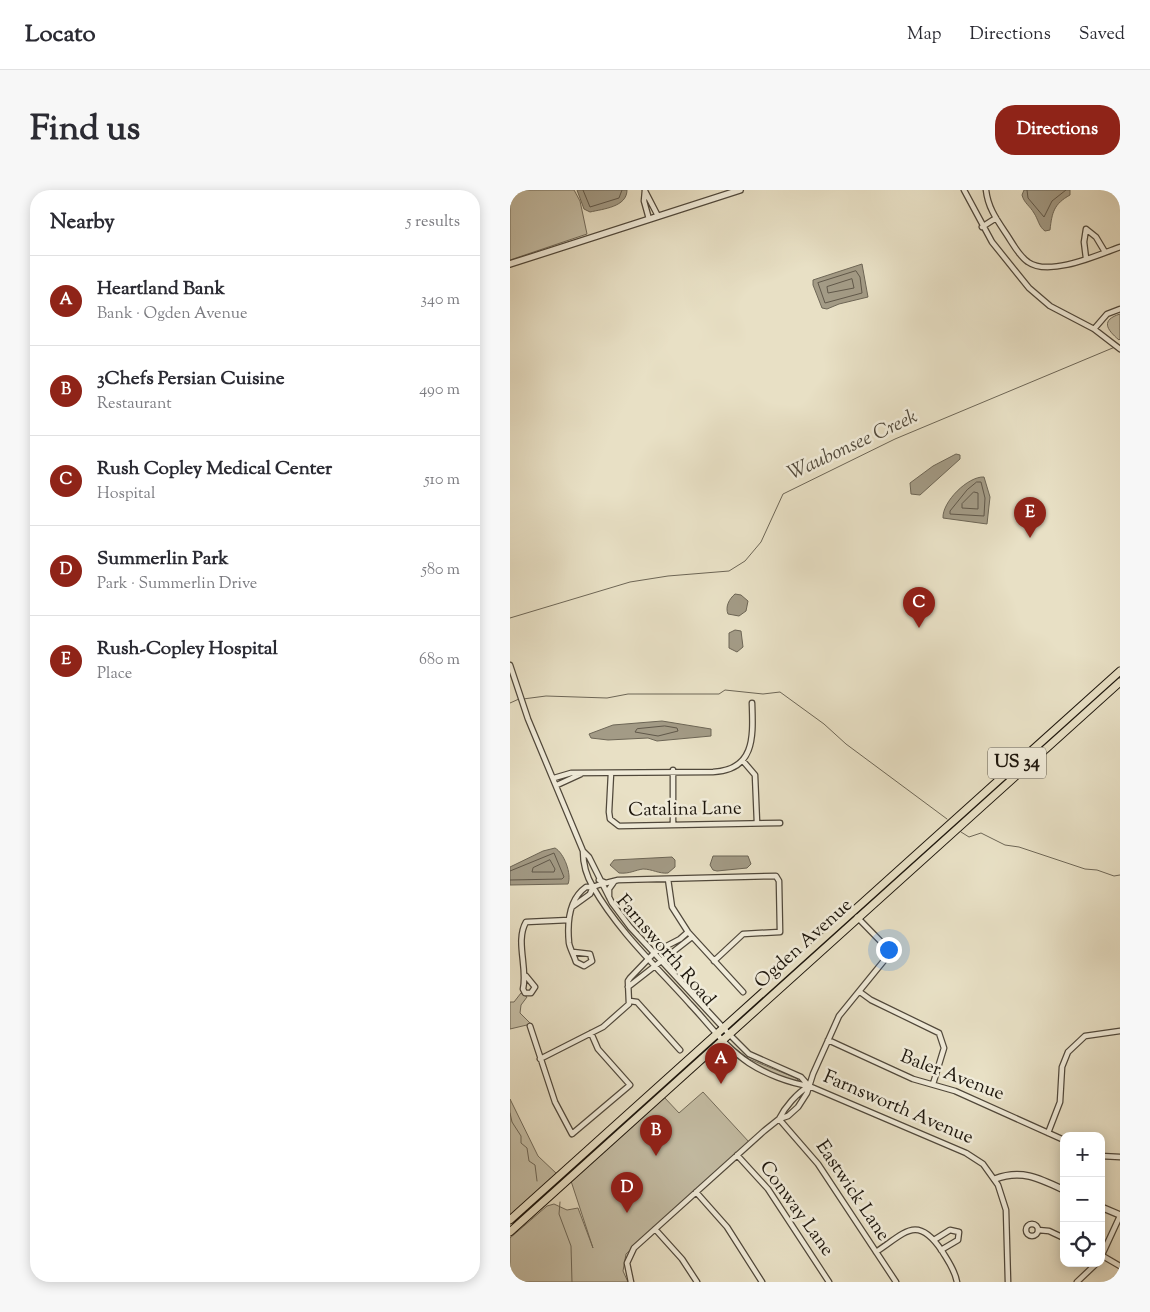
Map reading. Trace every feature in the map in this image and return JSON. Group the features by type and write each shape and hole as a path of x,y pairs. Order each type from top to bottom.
{"main road":[{"name":"Ogden Avenue","path":"510,1220 1120,671"},
{"name":"Ogden Avenue","path":"510,1232 1120,682"}],"street":[{"path":"510,264 740,190"},
{"path":"964,190 982,227 1011,268 1042,300 1058,312 1094,329 1120,349"},
{"path":"986,190 988,202 996,218 1022,256 1037,266 1056,267 1120,247"},
{"path":"645,191 658,216"},
{"path":"645,191 644,201 649,219"},
{"path":"982,227 996,218"},
{"path":"1086,258 1084,242 1086,229 1096,237 1105,252"},
{"path":"1094,329 1107,314 1120,309"},
{"path":"510,665 523,704 557,786 584,851 590,857 600,882"},
{"path":"554,778 568,773 673,770 722,771 743,761 752,740 752,703"},
{"path":"743,761 755,775 757,823"},
{"path":"673,770 674,825"},
{"path":"557,786 582,773"},
{"name":"Catalina Lane","path":"611,773 609,812 613,823 619,826 780,823"},
{"path":"584,851 583,860 593,887"},
{"path":"573,952 569,944 569,920 572,907 590,894 593,887 600,882 776,876 779,881 780,932 743,934 714,960"},
{"path":"668,879 672,907 688,932 743,992"},
{"path":"609,899 610,887 618,880"},
{"name":"Farnsworth Road","path":"600,882 609,899 630,927 723,1028"},
{"name":"Farnsworth Road","path":"593,887 611,915 717,1033"},
{"path":"631,1282 626,1268 628,1257 634,1248 737,1155 779,1119 788,1116 798,1107 839,1016 891,952 852,912"},
{"path":"526,976 522,950 523,927 526,922 569,920"},
{"path":"540,1059 612,1021 630,1000 628,987 630,978 655,952 680,939 688,932"},
{"path":"628,987 660,959 692,937"},
{"path":"860,992 871,1000 939,1033 944,1048 933,1084"},
{"path":"630,1000 637,1002 680,1050"},
{"path":"530,1026 555,1102 572,1134 630,1085 598,1048 591,1033"},
{"name":"Farnsworth Avenue","path":"723,1028 749,1054 801,1077 809,1086"},
{"path":"1048,1133 1060,1102 1062,1067 1068,1052 1085,1036 1120,1031"},
{"name":"Farnsworth Avenue","path":"717,1033 738,1055 758,1068 797,1084 809,1086 966,1153 983,1164 995,1179"},
{"name":"Baler Avenue","path":"828,1040 913,1079 955,1090 1060,1138"},
{"path":"779,1119 783,1111 800,1091 809,1086"},
{"name":"Eastwick Lane","path":"779,1119 814,1158 896,1282"},
{"name":"Conway Lane","path":"737,1155 768,1189 829,1282"},
{"path":"1105,1156 1120,1157"},
{"path":"1008,1282 1007,1218 1002,1195 995,1179 1015,1173 1028,1174 1060,1188"},
{"path":"696,1192 727,1227 762,1282"},
{"path":"1105,1209 1120,1216 1105,1249"},
{"path":"655,1229 682,1259 697,1282"},
{"path":"876,1252 912,1230 924,1231 941,1250 958,1282"},
{"path":"934,1240 950,1230 959,1232 958,1240 941,1250"},
{"path":"1038,1230 1060,1236"},
{"path":"1105,1258 1120,1266"},
{"path":"1077,1282 1093,1267"}],"shaded area":[{"path":"510,190 574,190 580,201 587,234 510,260"},
{"path":"1120,314 1119,340 1109,329 1108,322 1114,316"},
{"path":"1069,721 1039,751 887,887 916,858"},
{"path":"521,993 527,997 521,1005 520,1013 531,1024 510,1029 510,1002 514,1002"},
{"path":"736,1049 749,1059 796,1078 801,1083 757,1066 748,1061"},
{"path":"703,1092 749,1142 626,1254 623,1271 628,1282 510,1282 510,1238 547,1206 554,1204 567,1210 578,1208 593,1248 571,1181 664,1097 679,1113"},
{"path":"510,1099 538,1156 557,1174 510,1216"}],"water":[{"path":"577,190 627,190 626,196 619,204 590,212 584,209"},
{"path":"1024,190 1070,190 1070,195 1060,202 1055,209 1050,230 1045,231 1041,227 1023,198"},
{"path":"862,264 868,297 827,309 822,308 813,285 813,280"},
{"path":"956,454 960,455 960,459 920,495 911,494 910,483 933,466"},
{"path":"984,477 990,497 987,524 943,518 947,505 957,491 971,481"},
{"path":"735,594 741,595 748,601 746,611 739,616 728,614 727,611 728,603"},
{"path":"735,630 741,631 743,647 737,652 729,648 729,633"},
{"path":"662,721 711,729 711,736 657,741 648,738 608,740 591,738 589,734 613,725"},
{"path":"555,848 561,854 566,864 569,875 568,884 510,885 510,867 543,851"},
{"path":"713,856 748,856 751,864 747,868 717,871 713,870 710,865"},
{"path":"672,857 675,860 675,867 668,873 643,869 619,873 610,865 614,860"}],"waterway":[{"name":"Waubonsee Creek","path":"510,618 630,582 668,576 729,571 745,561 761,542 783,494 895,439 1115,347"},
{"path":"523,699 546,696 607,698 628,694 719,694 725,690 763,694 780,692 947,819"},
{"path":"510,703 519,699"},
{"path":"961,832 969,837 981,833 1005,845 1019,847 1085,869 1097,870 1114,876 1120,875"},
{"path":"510,1113 512,1122 521,1136 521,1143 527,1148 529,1161 535,1165 537,1181"},
{"path":"560,1202 559,1214 571,1246 572,1282"}],"place":[{"name":"Rush-Copley Hospital","path":"1030,538"},
{"name":"Rush Copley Medical Center","path":"919,628"},
{"name":"Heartland Bank","path":"721,1084"},
{"name":"3Chefs Persian Cuisine","path":"656,1156"},
{"name":"Summerlin Park","path":"627,1213"}]}
